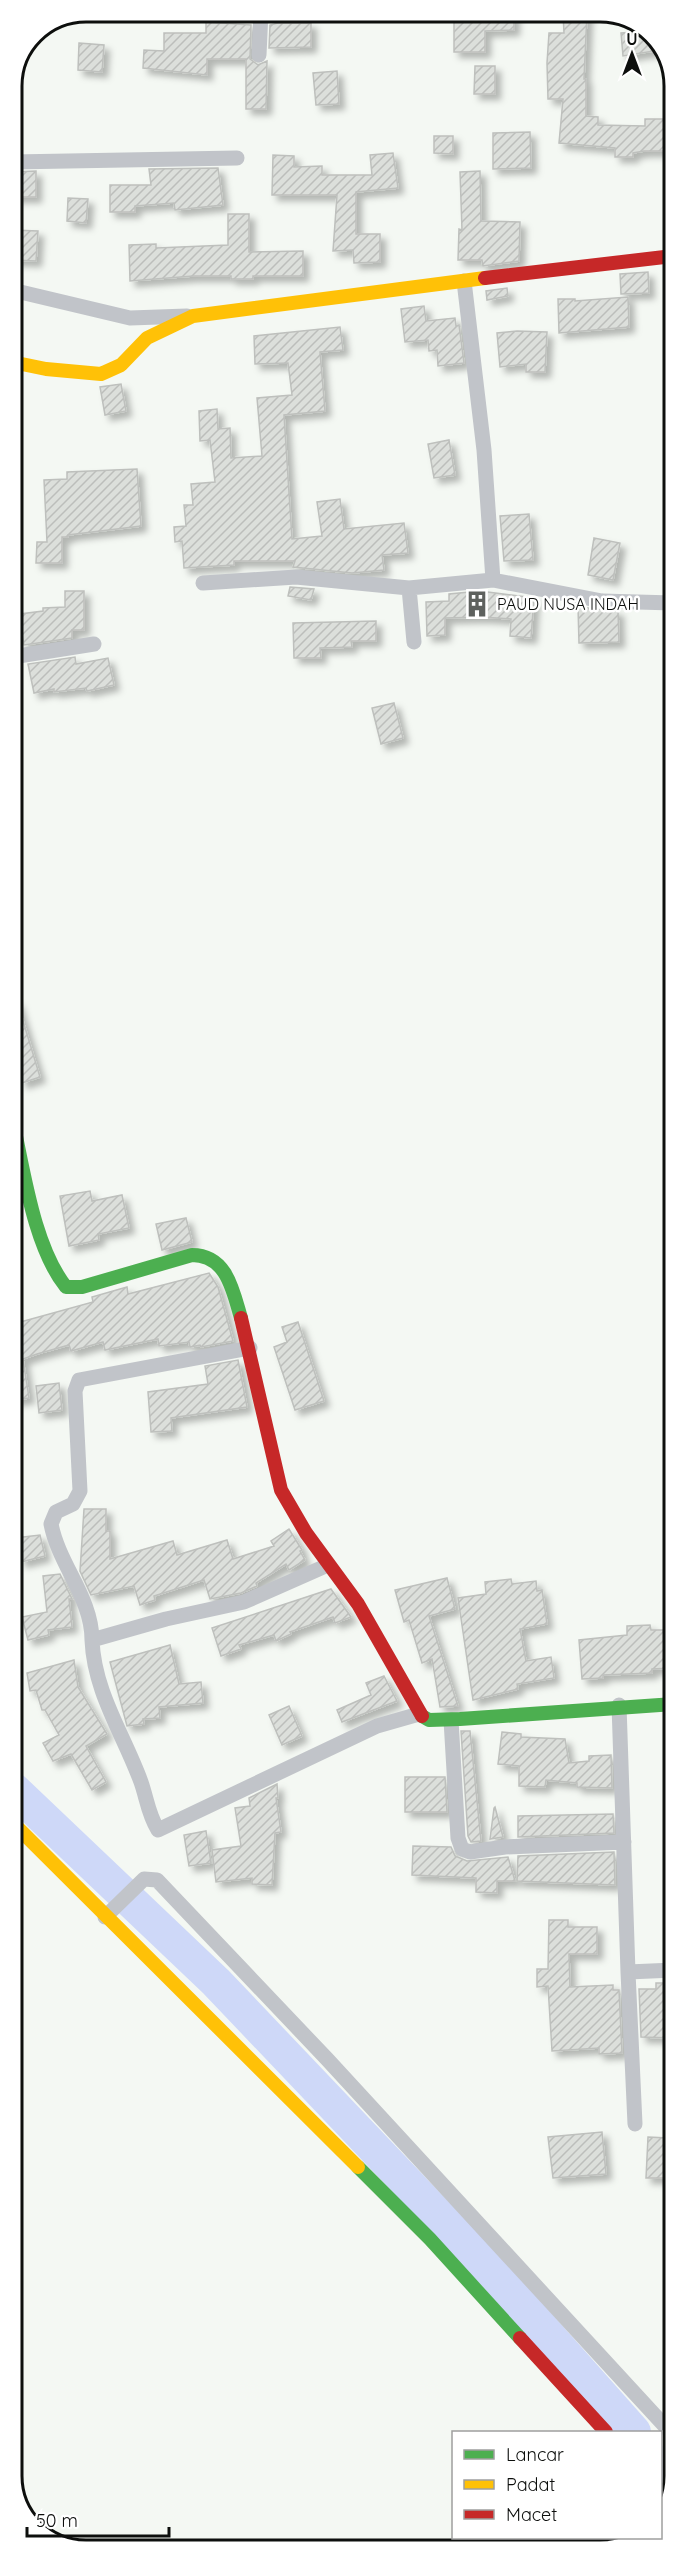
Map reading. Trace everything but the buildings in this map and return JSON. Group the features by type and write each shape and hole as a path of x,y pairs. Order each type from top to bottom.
{"street":[{"path":"259,55 261,22"},
{"path":"22,162 237,158"},
{"path":"22,292 130,318 193,316 664,257"},
{"path":"464,281 484,450 492,580"},
{"path":"22,364 46,369 100,374 121,365 147,338 193,316"},
{"path":"203,583 296,577 409,588 492,580 602,601 664,603"},
{"path":"409,588 414,642"},
{"path":"22,655 94,644"},
{"path":"22,1160 32,1202 60,1282 66,1287 82,1287 192,1255 211,1258 224,1269 230,1281 250,1347 281,1490 328,1565 358,1604 419,1714 429,1720 451,1720 619,1705 664,1704"},
{"path":"250,1347 79,1380 75,1391 80,1491 73,1504 56,1512 51,1524 60,1553 92,1623 94,1663 104,1696 142,1784 150,1817 158,1830 377,1726 419,1714"},
{"path":"92,1640 166,1619 244,1602 328,1565"},
{"path":"619,1705 635,2124"},
{"path":"451,1720 458,1838 462,1849 471,1852 505,1847 624,1842"},
{"path":"22,1832 108,1914 430,2239 604,2431"},
{"path":"108,1914 144,1879 150,1877 157,1880 303,2034 664,2425"},
{"path":"628,1972 664,1970"}],"waterway":[{"path":"22,1798 216,1982 493,2273 633,2431"}],"traffic: fast":[{"path":"22,1166 38,1230 55,1270 66,1287 82,1287 192,1255 204,1257 213,1261 227,1276 241,1318"},
{"path":"422,1716 429,1720 460,1719 664,1705"},
{"path":"358,2167 430,2239 520,2338"}],"traffic: slow":[{"path":"22,364 46,369 101,374 121,365 147,338 193,316 485,278"},
{"path":"22,1832 358,2167"}],"traffic: jam":[{"path":"485,278 664,257"},
{"path":"241,1318 281,1490 306,1533 358,1604 422,1716"},
{"path":"520,2338 605,2431"}],"place":[{"name":"PAUD NUSA INDAH","path":"477,604"}]}
